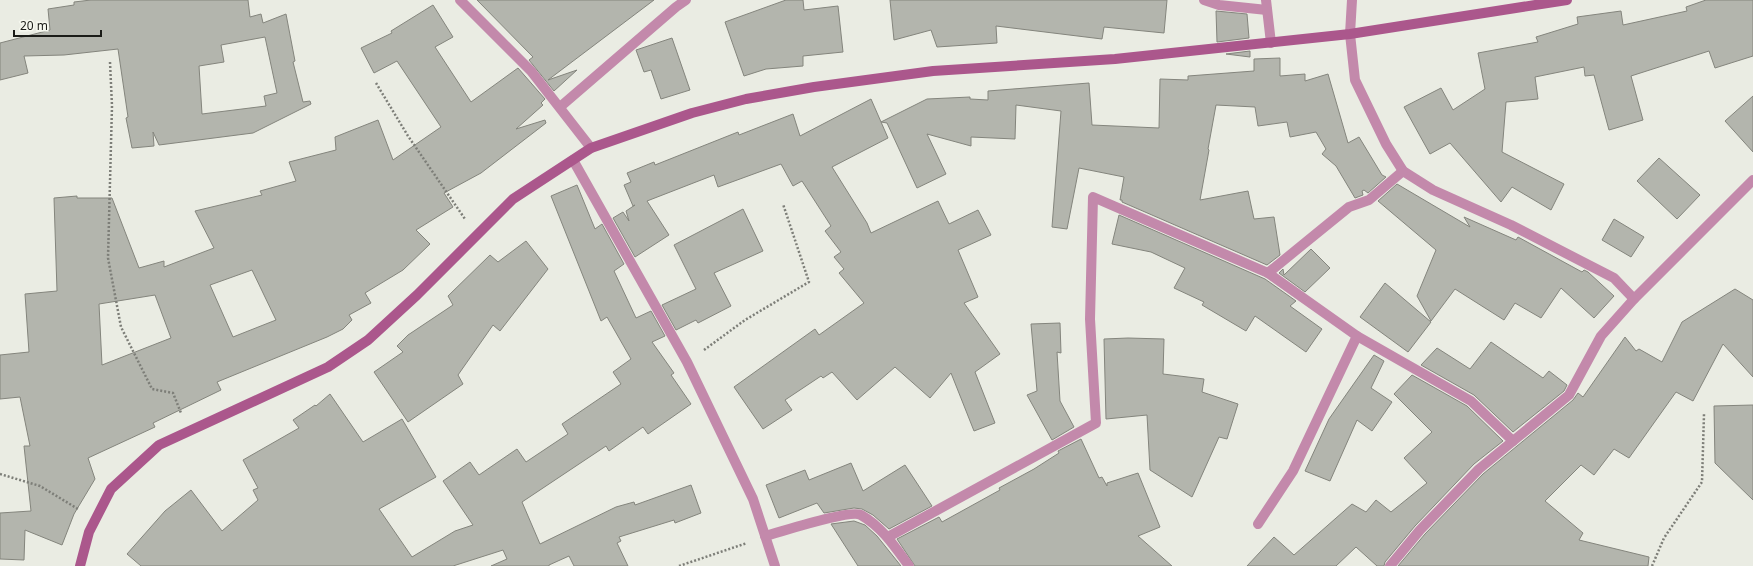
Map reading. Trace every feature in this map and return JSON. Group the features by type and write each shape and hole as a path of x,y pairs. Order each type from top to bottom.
{"street":[{"path":"460,0 531,70 591,148"},
{"path":"560,107 686,0"},
{"path":"1204,0 1219,5 1267,10"},
{"path":"1266,0 1271,43"},
{"path":"1352,0 1350,34 1355,80 1386,144 1403,171 1433,190 1511,225 1614,278 1634,299"},
{"path":"80,566 89,532 111,489 159,445 328,367 368,340 417,295 513,200 591,148 692,113 746,99 814,87 933,71 1115,59 1350,34 1567,0"},
{"path":"573,160 687,362 753,499 775,566"},
{"path":"1268,273 1349,207 1369,200 1403,171"},
{"path":"1390,566 1420,530 1479,470 1513,440 1570,394 1601,336 1634,299 1753,180"},
{"path":"888,537 1096,423 1090,319 1093,197 1268,273 1357,336 1471,401 1513,440"},
{"path":"1258,524 1293,471 1357,336"},
{"path":"765,536 845,514 859,514 888,537 909,566"}],"path":[{"path":"110,62 112,106 108,258 121,327 152,389 173,393 188,432"},
{"path":"376,82 408,136 477,236"},
{"path":"687,362 745,320 809,282 783,204"},
{"path":"1652,566 1664,538 1702,482 1704,414"},
{"path":"0,474 40,486 95,520"},
{"path":"679,566 765,536"}],"building":[{"path":"91,0 248,0 250,17 261,14 263,23 286,14 295,61 293,62 303,102 310,101 311,104 253,133 159,145 153,132 154,146 132,148 126,118 128,117 118,49 64,55 24,56 28,73 0,80 0,43 50,30 48,9 74,5 74,2","holes":["265,37 277,93 264,96 266,106 202,114 199,66 224,62 221,45"]},
{"path":"477,0 654,0 548,80 577,70 554,91 529,60 533,57"},
{"path":"786,0 803,0 804,10 838,6 843,52 803,56 803,66 766,69 744,76 725,22"},
{"path":"890,0 1167,0 1164,33 1104,27 1102,39 996,26 997,43 937,47 931,30 894,40"},
{"path":"1706,0 1753,0 1753,56 1715,68 1709,51 1631,76 1643,120 1609,130 1594,75 1585,76 1584,67 1535,77 1538,99 1506,102 1502,152 1564,184 1551,210 1512,187 1501,202 1450,143 1430,154 1404,107 1441,88 1453,110 1485,89 1478,53 1538,42 1536,37 1578,24 1577,17 1621,11 1623,25 1687,11 1686,7"},
{"path":"433,5 453,37 435,47 471,102 518,68 545,99 541,103 543,105 516,129 545,120 546,123 481,173 444,193 453,207 416,230 430,244 403,270 365,293 371,303 349,315 352,320 343,329 217,382 221,390 153,423 155,427 88,458 95,479 74,514 62,545 25,530 24,560 0,559 0,513 31,511 24,446 30,446 20,397 0,399 0,355 29,352 25,294 57,291 54,198 77,196 77,198 112,198 139,268 164,261 164,267 214,248 195,211 262,195 260,191 296,181 289,162 336,150 335,137 378,120 393,160 441,127 397,61 374,73 361,48 392,33 391,31","holes":["252,270 276,320 233,337 210,285","155,295 171,338 102,365 99,304"]},
{"path":"1216,11 1247,14 1249,38 1217,42"},
{"path":"672,38 690,90 661,99 651,70 644,72 636,50"},
{"path":"1250,51 1250,57 1226,54"},
{"path":"1280,58 1280,76 1305,74 1305,81 1328,74 1348,143 1359,137 1382,175 1386,177 1368,193 1364,190 1362,191 1363,195 1355,198 1336,166 1322,154 1326,149 1316,132 1290,137 1287,122 1258,126 1255,107 1216,105 1200,200 1248,191 1254,219 1274,217 1280,255 1267,265 1122,202 1122,200 1120,200 1124,177 1079,168 1067,229 1052,227 1061,111 1016,105 1015,139 971,137 971,146 927,134 946,174 917,188 887,123 881,122 927,99 970,97 970,99 988,100 988,91 1089,83 1092,125 1159,128 1160,79 1188,80 1188,76 1254,71 1254,59"},
{"path":"1753,96 1753,152 1725,121"},
{"path":"871,99 888,138 832,167 867,223 871,233 938,201 949,224 978,210 991,235 958,250 978,297 964,303 1000,354 975,372 995,423 974,431 951,373 930,398 895,367 857,400 832,372 823,378 821,376 785,400 792,410 763,429 734,387 815,329 819,335 864,303 839,273 844,269 834,257 841,252 825,231 831,226 802,181 793,186 781,164 718,187 714,175 647,201 669,235 635,257 613,218 623,212 629,221 626,211 635,205 633,206 624,185 631,182 627,173 654,162 655,165 738,132 739,135 793,114 800,136"},
{"path":"1659,158 1700,195 1677,219 1637,181"},
{"path":"1397,184 1470,227 1464,217 1516,240 1518,237 1582,272 1584,270 1588,272 1614,296 1594,318 1561,288 1541,318 1515,303 1504,320 1455,289 1431,321 1417,296 1436,250 1378,201"},
{"path":"577,185 595,229 602,224 624,264 614,271 636,318 651,311 665,336 652,342 674,373 671,375 691,404 648,434 643,427 609,451 606,446 522,502 540,544 616,507 634,502 635,505 691,485 701,513 675,523 674,520 619,537 621,541 617,543 628,566 574,566 569,556 549,566 491,566 507,559 503,550 453,566 141,566 127,554 165,511 191,490 222,531 258,500 253,490 258,488 243,460 299,428 293,420 315,405 316,406 330,394 363,442 402,419 436,477 379,509 412,557 455,531 473,525 443,481 470,462 479,475 517,449 526,462 568,434 562,424 621,384 613,372 631,359 607,317 601,321 551,196"},
{"path":"743,209 763,251 714,273 731,306 698,323 696,320 676,330 662,305 696,289 674,245"},
{"path":"1119,215 1265,279 1296,301 1290,306 1322,329 1306,352 1255,316 1246,331 1202,305 1204,302 1174,288 1185,268 1151,252 1112,244"},
{"path":"1614,219 1644,237 1631,257 1602,240"},
{"path":"526,241 548,269 500,331 493,325 458,375 463,384 408,422 374,372 403,352 397,346 408,335 453,305 448,296 490,255 498,262"},
{"path":"1311,249 1330,268 1305,292 1279,273 1283,269 1284,275"},
{"path":"1385,283 1431,322 1408,352 1360,317"},
{"path":"1735,289 1753,300 1753,377 1723,344 1693,401 1676,392 1629,458 1614,449 1594,475 1581,465 1545,501 1583,533 1579,540 1649,557 1648,566 1398,566 1425,534 1483,474 1573,400 1578,393 1583,397 1625,337 1636,351 1639,349 1662,362 1682,322"},
{"path":"1060,323 1061,353 1057,352 1060,401 1074,427 1052,440 1027,395 1037,391 1031,324"},
{"path":"1104,339 1164,339 1163,374 1204,379 1202,392 1238,404 1227,439 1219,437 1192,497 1150,470 1147,415 1106,419"},
{"path":"1491,342 1543,378 1549,371 1567,385 1564,391 1513,432 1474,395 1421,365 1437,348 1470,369"},
{"path":"1374,355 1384,361 1371,388 1392,402 1372,431 1357,420 1330,481 1305,471 1329,419"},
{"path":"1412,375 1467,406 1503,441 1474,464 1415,526 1385,562 1384,566 1377,566 1356,547 1336,566 1247,566 1274,537 1294,555 1352,504 1366,512 1376,500 1391,512 1427,483 1404,458 1432,432 1394,394"},
{"path":"1753,405 1753,500 1715,463 1714,406"},
{"path":"1081,439 1099,478 1102,477 1107,486 1107,483 1138,473 1160,527 1138,536 1172,566 915,566 897,539 939,517 942,522 1000,490 999,488 1034,469 1059,453 1058,451"},
{"path":"851,463 863,491 905,465 932,506 889,529 873,515 862,509 854,508 824,513 817,503 779,518 766,485 805,470 809,480"},
{"path":"854,521 865,525 877,536 901,566 858,566 831,524"}]}
